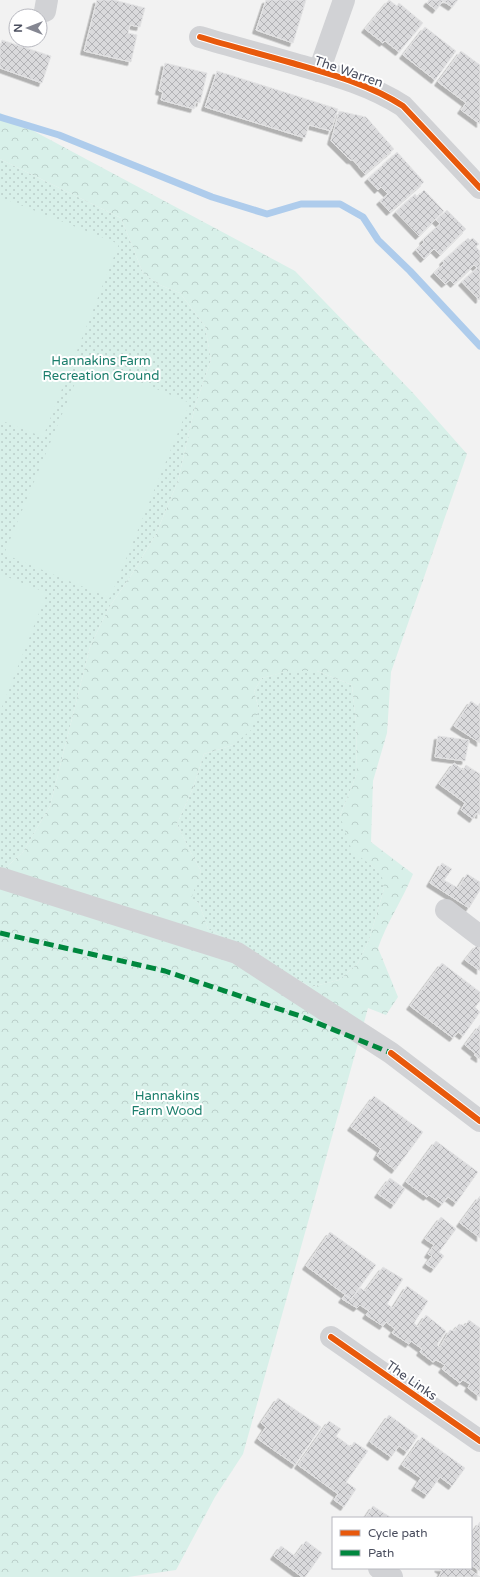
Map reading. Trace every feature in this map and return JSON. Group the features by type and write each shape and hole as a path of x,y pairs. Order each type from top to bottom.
{"street":[{"name":"The Warren","path":"319,71 344,0"},
{"name":"The Warren","path":"200,38 319,71 369,88 387,96 403,106 480,188"},
{"path":"0,878 237,953 391,1053 480,1122"},
{"path":"446,910 480,936"},
{"name":"The Links","path":"332,1337 480,1442"},
{"path":"380,1569 392,1577"}],"green space":[{"name":"Hannakins Farm Wood","path":"0,113 295,271 413,393 467,454 391,672 387,733 373,781 371,842 413,874 378,948 398,997 386,1015 368,1008 243,1454 215,1497 176,1570 128,1577 0,1577 0,873 23,852 50,806 90,647 108,609 132,574 156,534 178,481 195,406 211,360 205,326 180,293 160,285 143,273 121,218 0,159","holes":["289,671 317,671 352,685 356,722 357,773 340,816 352,851 371,865 382,877 384,889 369,940 358,963 339,980 311,987 208,929 199,903 191,899 201,871 177,824 193,788 204,754 233,745 251,730 259,710 254,691 262,678"]},
{"name":"Hannakins Farm Recreation Ground","path":"0,159 121,218 143,273 160,285 180,293 205,326 211,360 195,406 178,481 156,534 132,574 108,609 90,647 50,806 23,852 0,873"},
{"path":"0,197 119,244 43,437 0,420"},
{"path":"85,359 190,403 110,598 4,554"},
{"path":"0,574 47,593 0,712"},
{"path":"288,671 317,671 352,685 356,722 357,773 340,816 371,865 383,877 384,889 369,940 358,963 339,980 311,987 208,929 199,903 190,899 201,871 177,824 193,788 204,754 233,745 259,710 254,691 262,678"}],"building":[{"path":"97,0 114,0 145,8 140,27 130,25 128,33 137,35 131,62 84,51"},
{"path":"266,0 306,0 293,43 256,30"},
{"path":"389,0 397,6 399,3 423,23 399,52 385,41 383,43 365,29"},
{"path":"429,0 458,0 452,7 443,1 436,10 427,3"},
{"path":"425,27 456,51 435,80 403,55"},
{"path":"2,40 8,42 8,48 26,48 51,56 42,83 0,68 0,47"},
{"path":"461,51 480,65 480,124 461,110 466,103 438,82"},
{"path":"165,63 207,73 200,103 196,102 194,109 161,100 163,92 159,91"},
{"path":"217,71 338,109 331,131 309,125 305,138 205,107"},
{"path":"339,111 366,117 394,149 365,174 353,160 350,160 331,141"},
{"path":"397,152 424,182 390,212 380,201 388,194 381,187 378,190 368,179"},
{"path":"424,190 444,211 419,236 396,212 415,194 417,197"},
{"path":"447,210 466,229 440,255 434,249 424,259 416,250 424,242 423,240 440,224 436,220"},
{"path":"468,238 470,240 473,238 479,244 476,247 480,251 479,300 462,282 477,268 474,265 454,284 450,280 445,284 434,273 444,263 443,261"},
{"path":"471,701 478,706 480,703 480,743 454,726"},
{"path":"438,736 469,740 465,761 435,757"},
{"path":"454,763 463,770 466,765 480,774 480,815 477,813 473,819 461,810 465,803 439,784"},
{"path":"442,863 452,869 444,880 458,888 467,874 480,882 480,890 469,908 430,883"},
{"path":"477,945 480,947 480,971 465,960"},
{"path":"442,963 480,992 480,1001 475,1007 480,1012 463,1036 458,1032 453,1038 410,1006"},
{"path":"480,1025 480,1059 465,1045"},
{"path":"374,1096 423,1132 395,1170 377,1156 381,1149 351,1127"},
{"path":"436,1141 478,1172 456,1203 448,1197 442,1204 429,1195 427,1197 406,1182"},
{"path":"390,1178 405,1189 394,1205 378,1194"},
{"path":"480,1196 480,1238 460,1223"},
{"path":"441,1217 456,1229 439,1252 444,1256 434,1269 426,1264 432,1256 428,1254 434,1245 425,1239"},
{"path":"330,1232 376,1265 351,1299 306,1266"},
{"path":"383,1267 403,1279 387,1304 393,1308 407,1286 428,1301 414,1323 418,1327 426,1315 446,1331 437,1345 440,1347 450,1330 454,1331 459,1324 465,1326 469,1320 480,1328 480,1397 468,1388 470,1384 463,1380 460,1383 442,1369 445,1365 436,1360 433,1362 420,1352 422,1349 411,1341 409,1344 392,1333 395,1329 386,1322 383,1326 366,1315 369,1311 360,1305 357,1308 342,1299 345,1295 351,1299 360,1288 365,1291"},
{"path":"278,1398 321,1427 295,1465 258,1439 266,1427 261,1423"},
{"path":"389,1415 418,1436 407,1452 399,1446 391,1457 370,1442"},
{"path":"329,1421 341,1429 336,1436 351,1447 354,1442 368,1451 346,1482 356,1489 344,1507 334,1500 338,1494 298,1465"},
{"path":"422,1437 465,1468 452,1486 440,1477 427,1495 415,1487 421,1478 402,1465"},
{"path":"373,1506 390,1517 366,1517"},
{"path":"480,1522 480,1571 472,1566 472,1534"},
{"path":"306,1541 322,1553 305,1577 302,1577 274,1556 281,1546 295,1556"},
{"path":"439,1569 469,1569 480,1577 439,1577 442,1571"}],"waterway":[{"path":"0,117 59,135 212,197 267,214 301,204 340,204 363,217 378,240 410,271 480,346"}],"marked path":[{"path":"0,933 165,971 300,1016 391,1053"}],"cycle path":[{"path":"200,37 335,76 390,98 403,106 480,188"},
{"path":"391,1053 480,1121"},
{"path":"331,1337 480,1441"}]}
